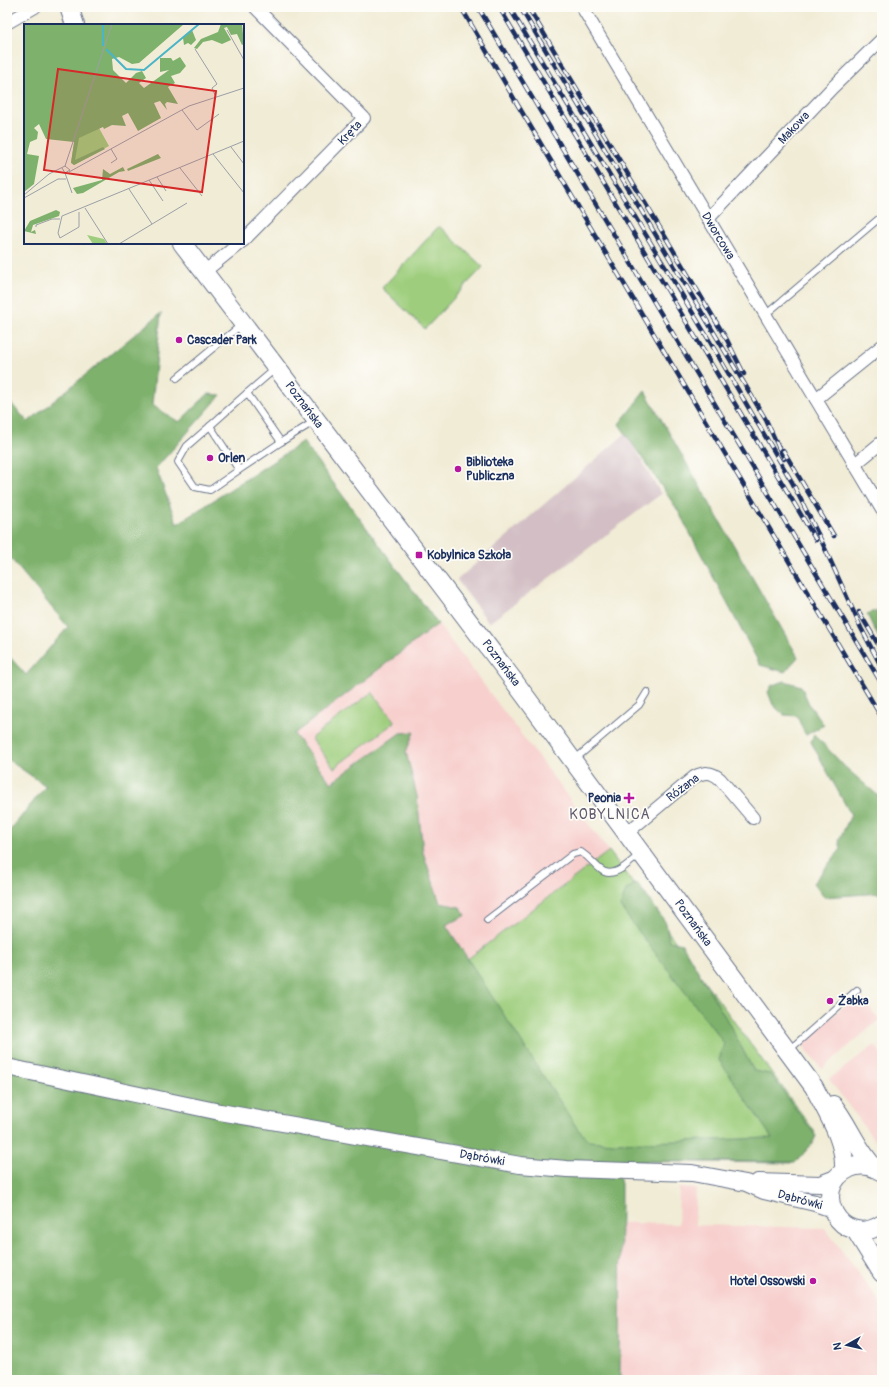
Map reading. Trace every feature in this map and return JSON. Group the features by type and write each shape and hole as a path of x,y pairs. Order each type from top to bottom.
{"main road":[{"path":"69,7 75,24"},
{"name":"Poznańska","path":"183,244 642,853 814,1087 832,1122 844,1154 840,1175 832,1188 830,1198 832,1209"},
{"name":"Poznańska","path":"814,1087 826,1096 839,1113 866,1159 878,1170"},
{"path":"840,1175 854,1167 859,1166 878,1170"},
{"path":"832,1209 837,1218 845,1226 856,1231 876,1228 882,1224"},
{"path":"856,1231 882,1273"}],"street":[{"path":"7,23 35,7"},
{"name":"Kręta","path":"244,240 364,118 255,7"},
{"name":"Dworcowa","path":"582,7 882,510"},
{"name":"Makowa","path":"708,219 832,88 882,39"},
{"path":"204,272 239,244"},
{"path":"816,400 882,346"},
{"path":"854,465 882,442"},
{"name":"Różana","path":"627,833 694,777 707,772 714,774 720,779 754,818"},
{"name":"Dąbrówki","path":"7,1067 220,1112 520,1165 567,1169 685,1172 746,1183 764,1182 820,1184 840,1175"},
{"name":"Dąbrówki","path":"746,1183 764,1191 816,1203 832,1209"}],"lane":[{"path":"765,315 882,216"},
{"path":"177,378 242,324"},
{"path":"276,368 188,446 178,462 195,487 210,490 281,442 316,421"},
{"path":"247,393 281,442"},
{"path":"210,426 239,470"},
{"path":"573,761 639,705 646,692"},
{"path":"487,920 573,854 582,852 603,872 610,873 617,871 642,853"},
{"path":"788,1051 857,990"}],"shaded area":[{"path":"626,433 661,494 489,623 457,580"},
{"path":"438,624 609,851 465,961 294,734"},
{"path":"859,993 879,1020 822,1069 801,1043"},
{"path":"875,1045 882,1055 882,1150 829,1079"},
{"path":"679,1188 696,1189 695,1225 825,1228 882,1305 882,1380 491,1380 499,1220 678,1224"}],"green space":[{"path":"439,226 483,267 425,329 382,288"},
{"path":"161,313 152,405 179,422 208,394 221,395 156,468 177,524 303,442 438,624 294,734 331,783 400,733 414,732 406,752 417,796 423,852 440,903 460,907 466,915 446,925 577,1128 589,1141 614,1143 772,1138 719,1060 724,1043 620,907 626,890 637,883 666,923 669,941 682,944 727,1020 754,1071 770,1074 816,1136 812,1144 796,1162 615,1161 621,1184 620,1380 7,1380 7,834 46,786 7,759 7,654 26,675 68,627 7,554 7,399 28,422"},
{"path":"645,391 798,657 785,672 760,665 677,509 619,424"},
{"path":"878,610 882,612 882,643 867,614"},
{"path":"785,681 801,686 810,706 824,725 806,735 797,716 784,715 773,705 768,692 772,685"},
{"path":"372,692 395,722 334,768 311,738"},
{"path":"814,734 845,767 882,799 882,893 824,897 813,883 841,849 839,840 851,815 811,742"},
{"path":"609,851 815,1132 791,1163 576,1161 465,961"}],"railway":[{"path":"461,7 882,718"},
{"path":"478,7 882,684"},
{"path":"499,7 816,540"},
{"path":"509,7 706,335 792,482 822,542 861,628 882,668"},
{"path":"520,7 766,420 784,459"},
{"path":"528,7 727,340 744,374"},
{"path":"783,450 834,536"},
{"path":"859,612 882,651"}],"place":[{"name":"Cascader Park","path":"179,340"},
{"name":"Orlen","path":"210,458"},
{"name":"Biblioteka Publiczna","path":"458,469"},
{"name":"Kobylnica Szkoła","path":"419,555"},
{"name":"Peonia","path":"629,798"},
{"name":"Żabka","path":"830,1001"},
{"name":"Hotel Ossowski","path":"813,1281"}],"district":[{"name":"KOBYLNICA","path":"610,814"}]}
